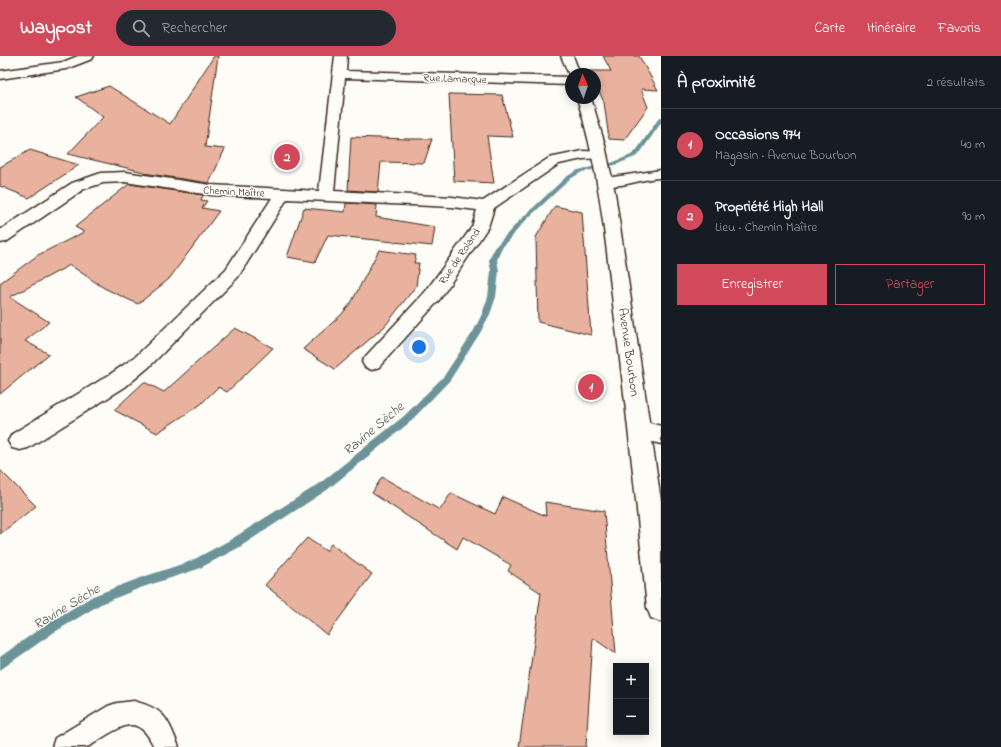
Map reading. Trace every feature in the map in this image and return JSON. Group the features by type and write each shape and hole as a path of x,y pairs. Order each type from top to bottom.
{"street":[{"path":"0,75 66,65 88,56"},
{"path":"326,195 340,56"},
{"path":"567,56 572,68"},
{"name":"Rue Lamarque","path":"338,74 565,81"},
{"name":"Avenue Bourbon","path":"586,104 603,168 651,433 661,608"},
{"path":"486,206 554,161 578,156 603,168"},
{"name":"Chemin Maître","path":"0,238 78,186 101,178 124,177 211,190 452,202 486,206"},
{"path":"20,441 117,381 142,362 232,273 282,194"},
{"name":"Rue de Roland","path":"372,362 433,295 480,227 486,206"}],"lane":[{"path":"603,168 626,180 645,175 661,174"},
{"path":"64,747 117,715 134,713 148,717 153,721 167,747"}],"building":[{"path":"214,56 218,56 205,147 225,149 209,183 143,173 144,172 68,154 103,117 76,97 109,86 170,124"},
{"path":"603,56 639,56 658,90 641,89 648,107 624,140 609,139 604,102 601,96 601,71 611,71"},
{"path":"449,94 502,95 513,137 487,136 494,183 454,181"},
{"path":"351,137 432,139 424,163 381,162 378,192 348,190"},
{"path":"30,150 79,165 29,198 0,186 0,167"},
{"path":"129,184 203,195 201,200 207,201 202,208 219,211 169,279 138,304 104,288 70,265 10,297 49,322 25,341 49,354 0,394 0,283 38,255 84,232 75,227"},
{"path":"346,203 377,205 376,217 435,227 432,246 328,235 315,262 287,257 304,208 345,212"},
{"path":"555,206 582,212 591,335 538,322 536,237"},
{"path":"379,250 416,255 414,263 419,263 416,286 385,326 335,369 303,349 341,315 351,303"},
{"path":"235,328 273,348 227,392 218,387 201,404 157,433 114,410 144,382 164,392"},
{"path":"0,470 36,506 0,534"},
{"path":"382,477 440,510 451,493 495,514 503,497 546,516 545,502 604,511 616,654 593,638 586,747 519,747 541,593 508,571 511,565 463,537 457,549 372,493"},
{"path":"307,538 326,551 331,544 372,574 327,635 265,585"}],"waterway":[{"name":"Ravine Sèche","path":"0,664 49,629 97,600 140,583 194,565 234,544 323,487 407,419 447,378 476,333 486,314 492,297 495,271 493,260 498,248 522,221 568,178 580,171 613,164 633,156 638,152 661,119"}],"place":[{"name":"Propriété High Hall","path":"287,157"},
{"name":"Occasions 974","path":"591,387"}]}
